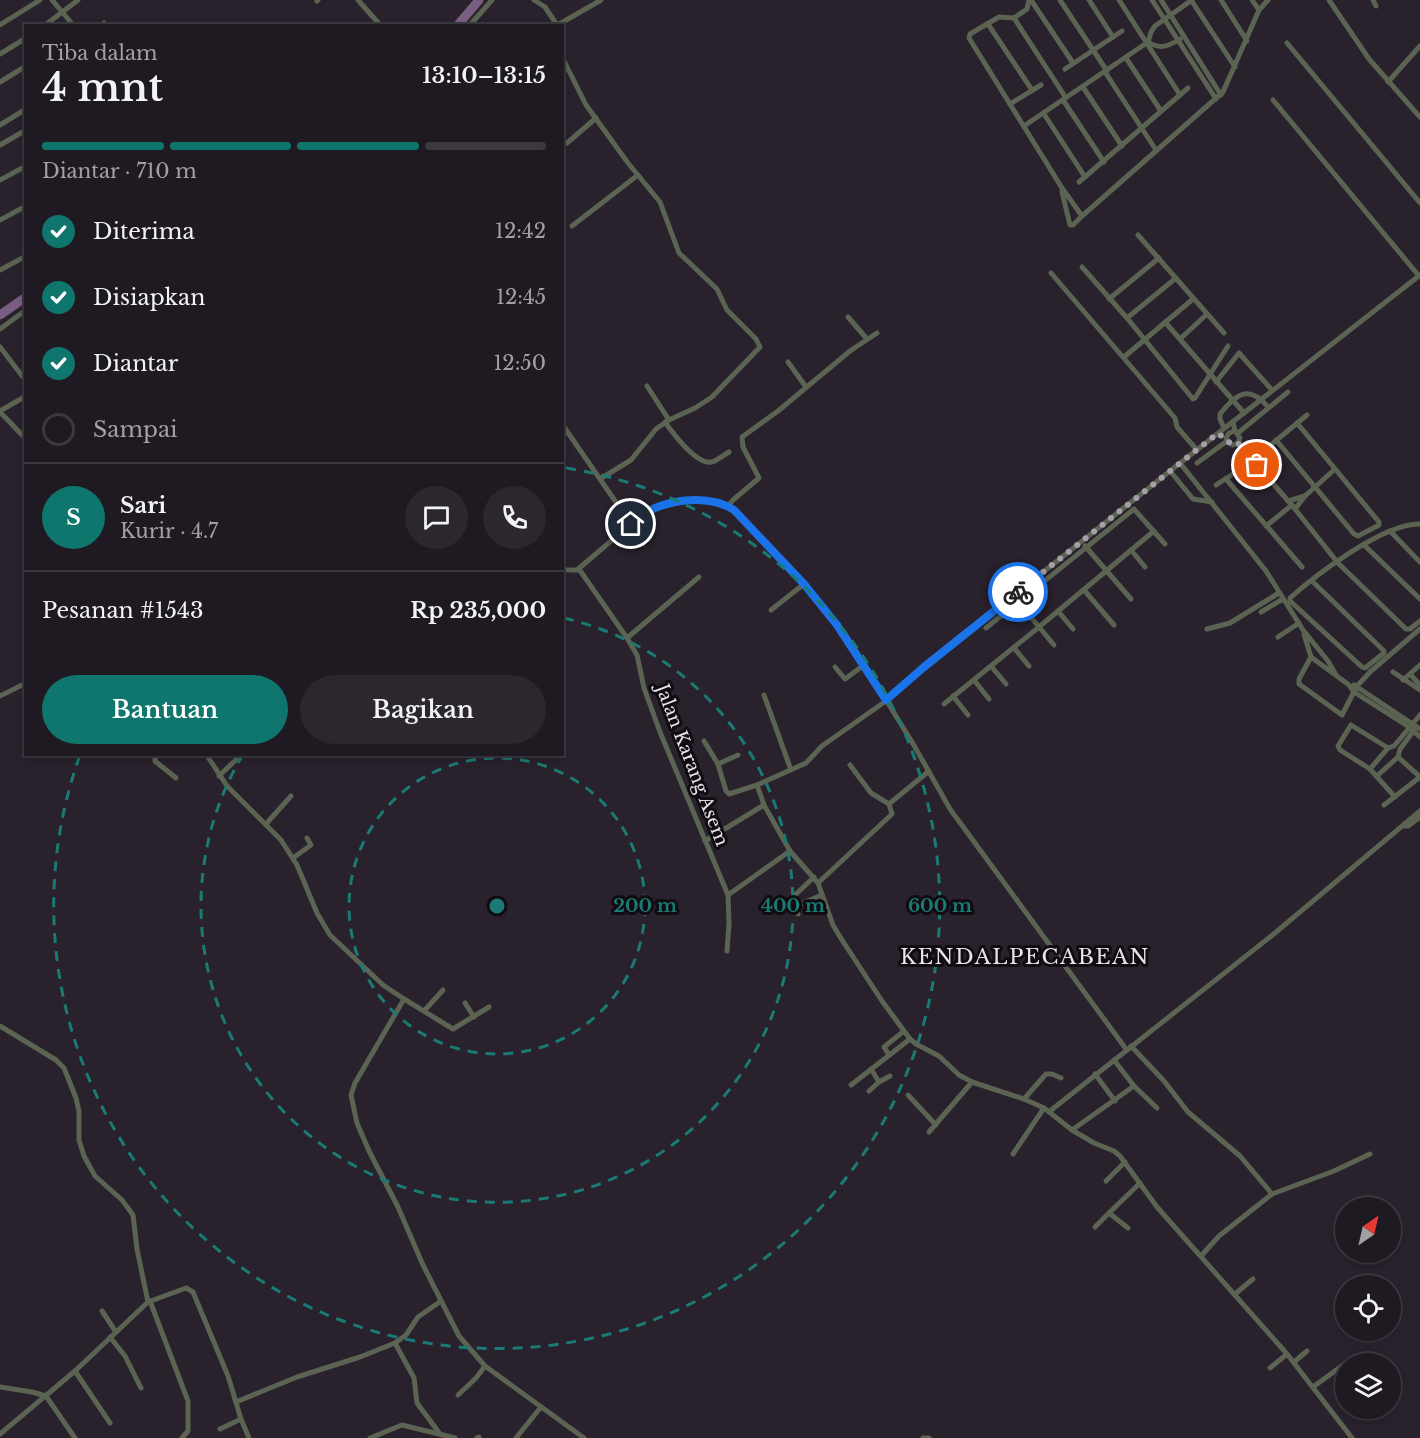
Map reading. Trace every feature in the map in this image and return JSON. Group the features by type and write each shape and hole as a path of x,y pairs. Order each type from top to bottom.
{"street":[{"path":"0,25 40,0"},
{"path":"52,0 72,24"},
{"path":"47,24 78,0"},
{"path":"358,0 379,24"},
{"path":"470,24 492,0"},
{"path":"534,0 545,8 556,24"},
{"path":"559,24 601,0"},
{"path":"1030,0 1027,9 1014,18 999,17 970,34 969,38 1062,188 1082,216"},
{"path":"1030,0 1073,63"},
{"path":"1060,0 1156,150"},
{"path":"1089,0 1113,37"},
{"path":"1119,0 1180,95"},
{"path":"1152,0 1167,17 1221,95"},
{"path":"1161,0 1167,17"},
{"path":"1024,126 1147,43 1152,29 1191,0 1235,67"},
{"path":"1221,0 1247,41"},
{"path":"1252,0 1259,10"},
{"path":"1062,188 1069,224 1073,225 1221,95 1259,10 1268,0"},
{"path":"1329,0 1369,58 1388,82 1420,115"},
{"path":"1014,18 1104,162"},
{"path":"988,24 1032,90"},
{"path":"1065,69 1122,31"},
{"path":"1147,43 1166,46 1182,38"},
{"path":"1182,38 1216,99"},
{"path":"0,54 24,39"},
{"path":"1287,43 1420,203"},
{"path":"1388,82 1420,46"},
{"path":"1126,58 1161,111"},
{"path":"564,61 577,89 596,118 660,202 679,253 717,289 727,309 756,339 760,347 712,397 667,421 652,432 630,461 600,479"},
{"path":"0,82 24,67"},
{"path":"1010,104 1041,85"},
{"path":"1083,87 1122,146"},
{"path":"1079,182 1188,88"},
{"path":"1273,100 1418,277 1420,286"},
{"path":"0,124 24,110"},
{"path":"1044,114 1085,177"},
{"path":"567,142 596,118"},
{"path":"0,145 24,131"},
{"path":"0,180 24,167"},
{"path":"572,226 638,176"},
{"path":"0,219 24,207"},
{"path":"1138,235 1224,333"},
{"path":"0,270 24,257"},
{"path":"1109,299 1159,258"},
{"path":"1082,267 1127,318 1192,399 1239,353 1272,390"},
{"path":"1051,273 1175,418 1178,428 1197,450"},
{"path":"986,628 1019,603 1130,503 1418,277"},
{"path":"1127,318 1176,278"},
{"path":"1124,357 1193,298"},
{"path":"0,329 24,311"},
{"path":"1180,339 1207,314"},
{"path":"848,317 867,339"},
{"path":"1165,322 1244,413"},
{"path":"730,503 759,478 743,447 742,437 877,333"},
{"path":"1213,378 1228,346"},
{"path":"0,347 24,378"},
{"path":"788,362 806,387"},
{"path":"647,386 687,450 705,462 711,462 729,452"},
{"path":"1197,463 1227,440 1229,433 1236,432 1288,392"},
{"path":"1224,428 1220,414 1233,400 1247,393 1261,399 1268,407"},
{"path":"24,397 0,412 24,437"},
{"path":"1267,448 1307,415"},
{"path":"1233,422 1240,438 1238,443"},
{"path":"1276,440 1356,536 1379,525 1379,522 1297,423"},
{"path":"564,427 629,522"},
{"path":"1218,433 1233,445 1238,443"},
{"path":"1238,443 1335,559 1406,629 1410,629 1420,621"},
{"path":"1180,463 1266,571 1303,630 1328,661 1336,675"},
{"path":"1266,525 1305,496 1335,469"},
{"path":"1170,471 1193,500 1212,502"},
{"path":"1216,485 1236,472"},
{"path":"1226,478 1302,567"},
{"path":"1291,505 1305,496"},
{"path":"564,570 579,569 629,522 655,508 686,501 730,503 804,584 844,634 950,809 1129,1048 1164,1081 1188,1112 1240,1156 1272,1194"},
{"path":"1130,503 1165,544"},
{"path":"704,741 718,764 728,793 757,786 806,763 822,746 886,700 924,667 1134,508"},
{"path":"1312,581 1384,651 1365,668 1362,668 1290,601 1290,597 1312,581 1335,559 1390,531 1420,524"},
{"path":"944,704 1154,531"},
{"path":"1390,531 1420,562"},
{"path":"1084,544 1131,599"},
{"path":"1364,545 1420,599"},
{"path":"1131,550 1145,567"},
{"name":"Jalan Karang Asem","path":"579,569 627,638 638,658 644,688 660,732 728,895 727,951"},
{"path":"627,638 699,577"},
{"path":"771,610 804,584"},
{"path":"1084,590 1114,625"},
{"path":"1208,629 1230,623 1279,593"},
{"path":"1261,612 1283,599"},
{"path":"1019,603 1054,645"},
{"path":"1058,611 1072,629"},
{"path":"1278,637 1299,623"},
{"path":"1311,657 1299,679 1299,684 1339,714 1343,713 1357,686 1420,629"},
{"path":"1303,630 1311,657 1349,685 1354,692 1416,726"},
{"path":"1014,648 1029,666"},
{"path":"1403,680 1420,665"},
{"path":"835,667 845,679 864,666"},
{"path":"992,666 1006,684"},
{"path":"1393,672 1420,690"},
{"path":"1410,674 1420,684"},
{"path":"974,680 989,699"},
{"path":"0,696 24,684"},
{"path":"1349,685 1357,686 1416,726 1420,737"},
{"path":"764,695 791,770"},
{"path":"953,696 968,715"},
{"path":"1370,769 1416,726 1420,715"},
{"path":"1384,805 1395,797 1420,777 1398,757 1394,748 1354,726 1349,727 1339,749 1370,769 1395,797"},
{"path":"718,764 738,755"},
{"path":"157,756 155,761 176,778"},
{"path":"207,756 227,786 281,840 293,858 317,913 330,936 382,985 453,1029 489,1007"},
{"path":"219,776 240,756"},
{"path":"1377,776 1398,757"},
{"path":"794,896 891,816 892,810 889,804 871,793 850,765"},
{"path":"889,804 929,771"},
{"path":"757,786 764,805 790,852 816,880 833,924 842,940 910,1039 939,1056 959,1075 972,1082 1047,1109 1072,1130 1114,1151 1125,1162 1157,1207 1294,1362 1352,1438"},
{"path":"266,824 291,796"},
{"path":"705,841 764,805"},
{"path":"1013,1154 1047,1109 1114,1060 1275,933 1420,811"},
{"path":"1404,826 1408,826 1420,817"},
{"path":"293,858 310,845 307,838"},
{"path":"728,895 790,852"},
{"path":"798,914 796,908 798,905 822,895"},
{"path":"424,1011 443,990"},
{"path":"404,999 351,1095 357,1123 459,1336 485,1366 584,1438"},
{"path":"465,1003 474,1017"},
{"path":"0,1026 56,1060 64,1068 79,1111 79,1140 84,1156 95,1176 122,1200 133,1215 137,1249 149,1302 188,1401 188,1431 182,1438"},
{"path":"889,1055 884,1047 904,1031"},
{"path":"851,1085 910,1039"},
{"path":"1114,1060 1134,1086 1157,1108"},
{"path":"871,1069 879,1082"},
{"path":"1024,1099 1046,1074 1062,1078"},
{"path":"1095,1074 1115,1101"},
{"path":"870,1090 890,1076"},
{"path":"929,1132 972,1082"},
{"path":"1072,1130 1134,1086"},
{"path":"908,1095 936,1125"},
{"path":"1202,1256 1219,1236 1272,1194 1334,1171 1370,1154"},
{"path":"1106,1181 1125,1162"},
{"path":"1095,1227 1140,1183"},
{"path":"1108,1213 1128,1228"},
{"path":"1187,1254 1193,1247"},
{"path":"1234,1294 1252,1279"},
{"path":"0,1434 75,1371 149,1302 186,1288 193,1292 228,1376 240,1419 249,1438"},
{"path":"236,1402 297,1377 395,1343 406,1335 411,1325 441,1301"},
{"path":"102,1311 116,1332"},
{"path":"110,1337 125,1356 141,1388"},
{"path":"395,1343 414,1378 417,1403 440,1434"},
{"path":"1294,1362 1307,1351"},
{"path":"1270,1368 1287,1354"},
{"path":"458,1395 485,1366"},
{"path":"75,1371 110,1423"},
{"path":"1313,1387 1335,1371"},
{"path":"0,1387 46,1396 75,1438"},
{"path":"516,1438 541,1407"},
{"path":"220,1429 240,1419"},
{"path":"370,1438 402,1425 455,1438"},
{"path":"923,1438 929,1438"}],"waterway":[{"path":"459,24 479,0"},
{"path":"0,315 24,298"}],"way so far":[{"path":"1018,592 1218,433 1233,445 1238,443 1257,465"}],"district":[{"name":"KENDALPECABEAN","path":"1025,957"}],"route":[{"path":"631,524 655,508 686,501 712,501 734,510 804,584 837,625 851,643 886,700 1018,592"}]}
